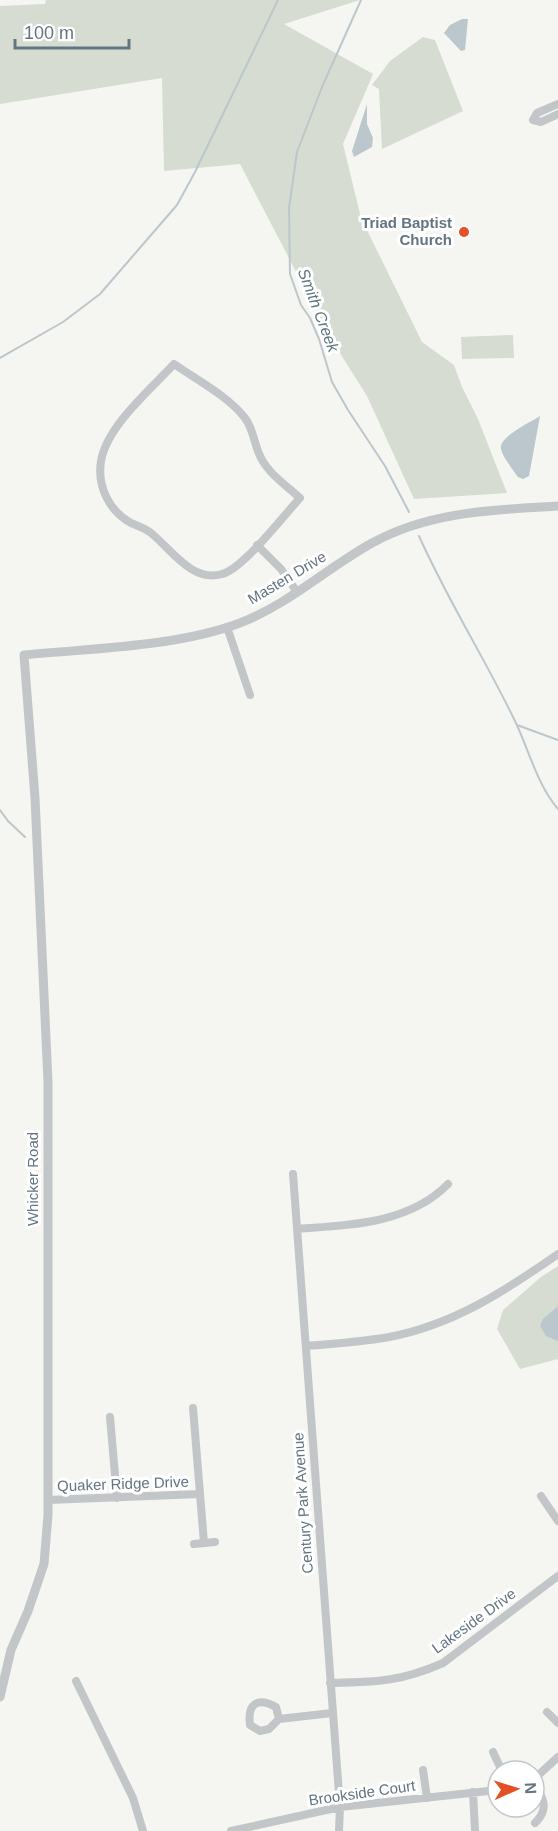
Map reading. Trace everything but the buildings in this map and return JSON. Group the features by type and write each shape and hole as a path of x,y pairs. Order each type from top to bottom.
{"street":[{"path":"558,104 537,113 533,120 541,122 558,114"},
{"path":"174,364 225,400 243,416 252,430 262,460 268,469 300,498 257,545 228,572 220,575 204,575 174,556 146,529 123,518 104,493 100,463 107,443 123,419 174,364"},
{"name":"Masten Drive","path":"24,655 181,639 227,627 257,615 373,543 413,525 462,513 558,506"},
{"path":"257,545 281,569 297,592"},
{"path":"227,627 250,695"},
{"name":"Whicker Road","path":"0,1697 11,1650 28,1611 44,1564 48,1500 48,1082 34,782 24,655"},
{"name":"Century Park Avenue","path":"293,1174 340,1807 339,1831"},
{"path":"297,1229 351,1225 384,1219 432,1198 448,1184"},
{"path":"306,1346 372,1340 430,1326 484,1303 558,1254"},
{"path":"193,1408 204,1543"},
{"path":"110,1418 117,1498"},
{"name":"Quaker Ridge Drive","path":"48,1500 200,1494"},
{"path":"541,1496 558,1521"},
{"path":"194,1544 215,1542"},
{"name":"Lakeside Drive","path":"330,1683 388,1681 443,1663 558,1576"},
{"path":"76,1681 133,1798 143,1831"},
{"path":"547,1712 558,1723"},
{"path":"279,1719 332,1713"},
{"path":"493,1752 496,1759"},
{"path":"546,1769 558,1757"},
{"path":"423,1770 427,1798"},
{"name":"Brookside Court","path":"231,1831 340,1807 486,1791"},
{"path":"473,1792 475,1831"},
{"path":"535,1823 538,1819"}],"shaded area":[{"path":"46,0 360,0 284,24 373,74 343,144 361,218 422,342 454,365 507,493 414,499 367,396 331,339 240,164 164,171 162,78 0,104 0,6 45,4"},
{"path":"462,19 468,19 465,50 461,51 444,33 450,25"},
{"path":"423,37 435,40 463,111 382,149 379,89 372,85 390,61"},
{"path":"367,104 367,124 373,138 372,147 354,157 352,151"},
{"path":"513,335 514,358 462,359 461,337"},
{"path":"540,416 529,476 523,479 518,477 505,459 502,444 510,435"},
{"path":"558,1266 558,1359 520,1369 497,1329 503,1310 541,1277"},
{"path":"558,1306 558,1341 546,1336 540,1326 543,1319"}],"waterway":[{"path":"0,358 63,322 100,294 177,205 278,0"},
{"name":"Smith Creek","path":"361,0 322,87 297,152 289,208 290,274 301,305 310,318 319,339 332,382 385,466 409,512"},
{"name":"Smith Creek","path":"419,536 514,719 544,788 558,809"},
{"path":"517,725 558,740"},
{"path":"0,810 25,837"}],"place":[{"name":"Triad Baptist Church","path":"464,232"}]}
